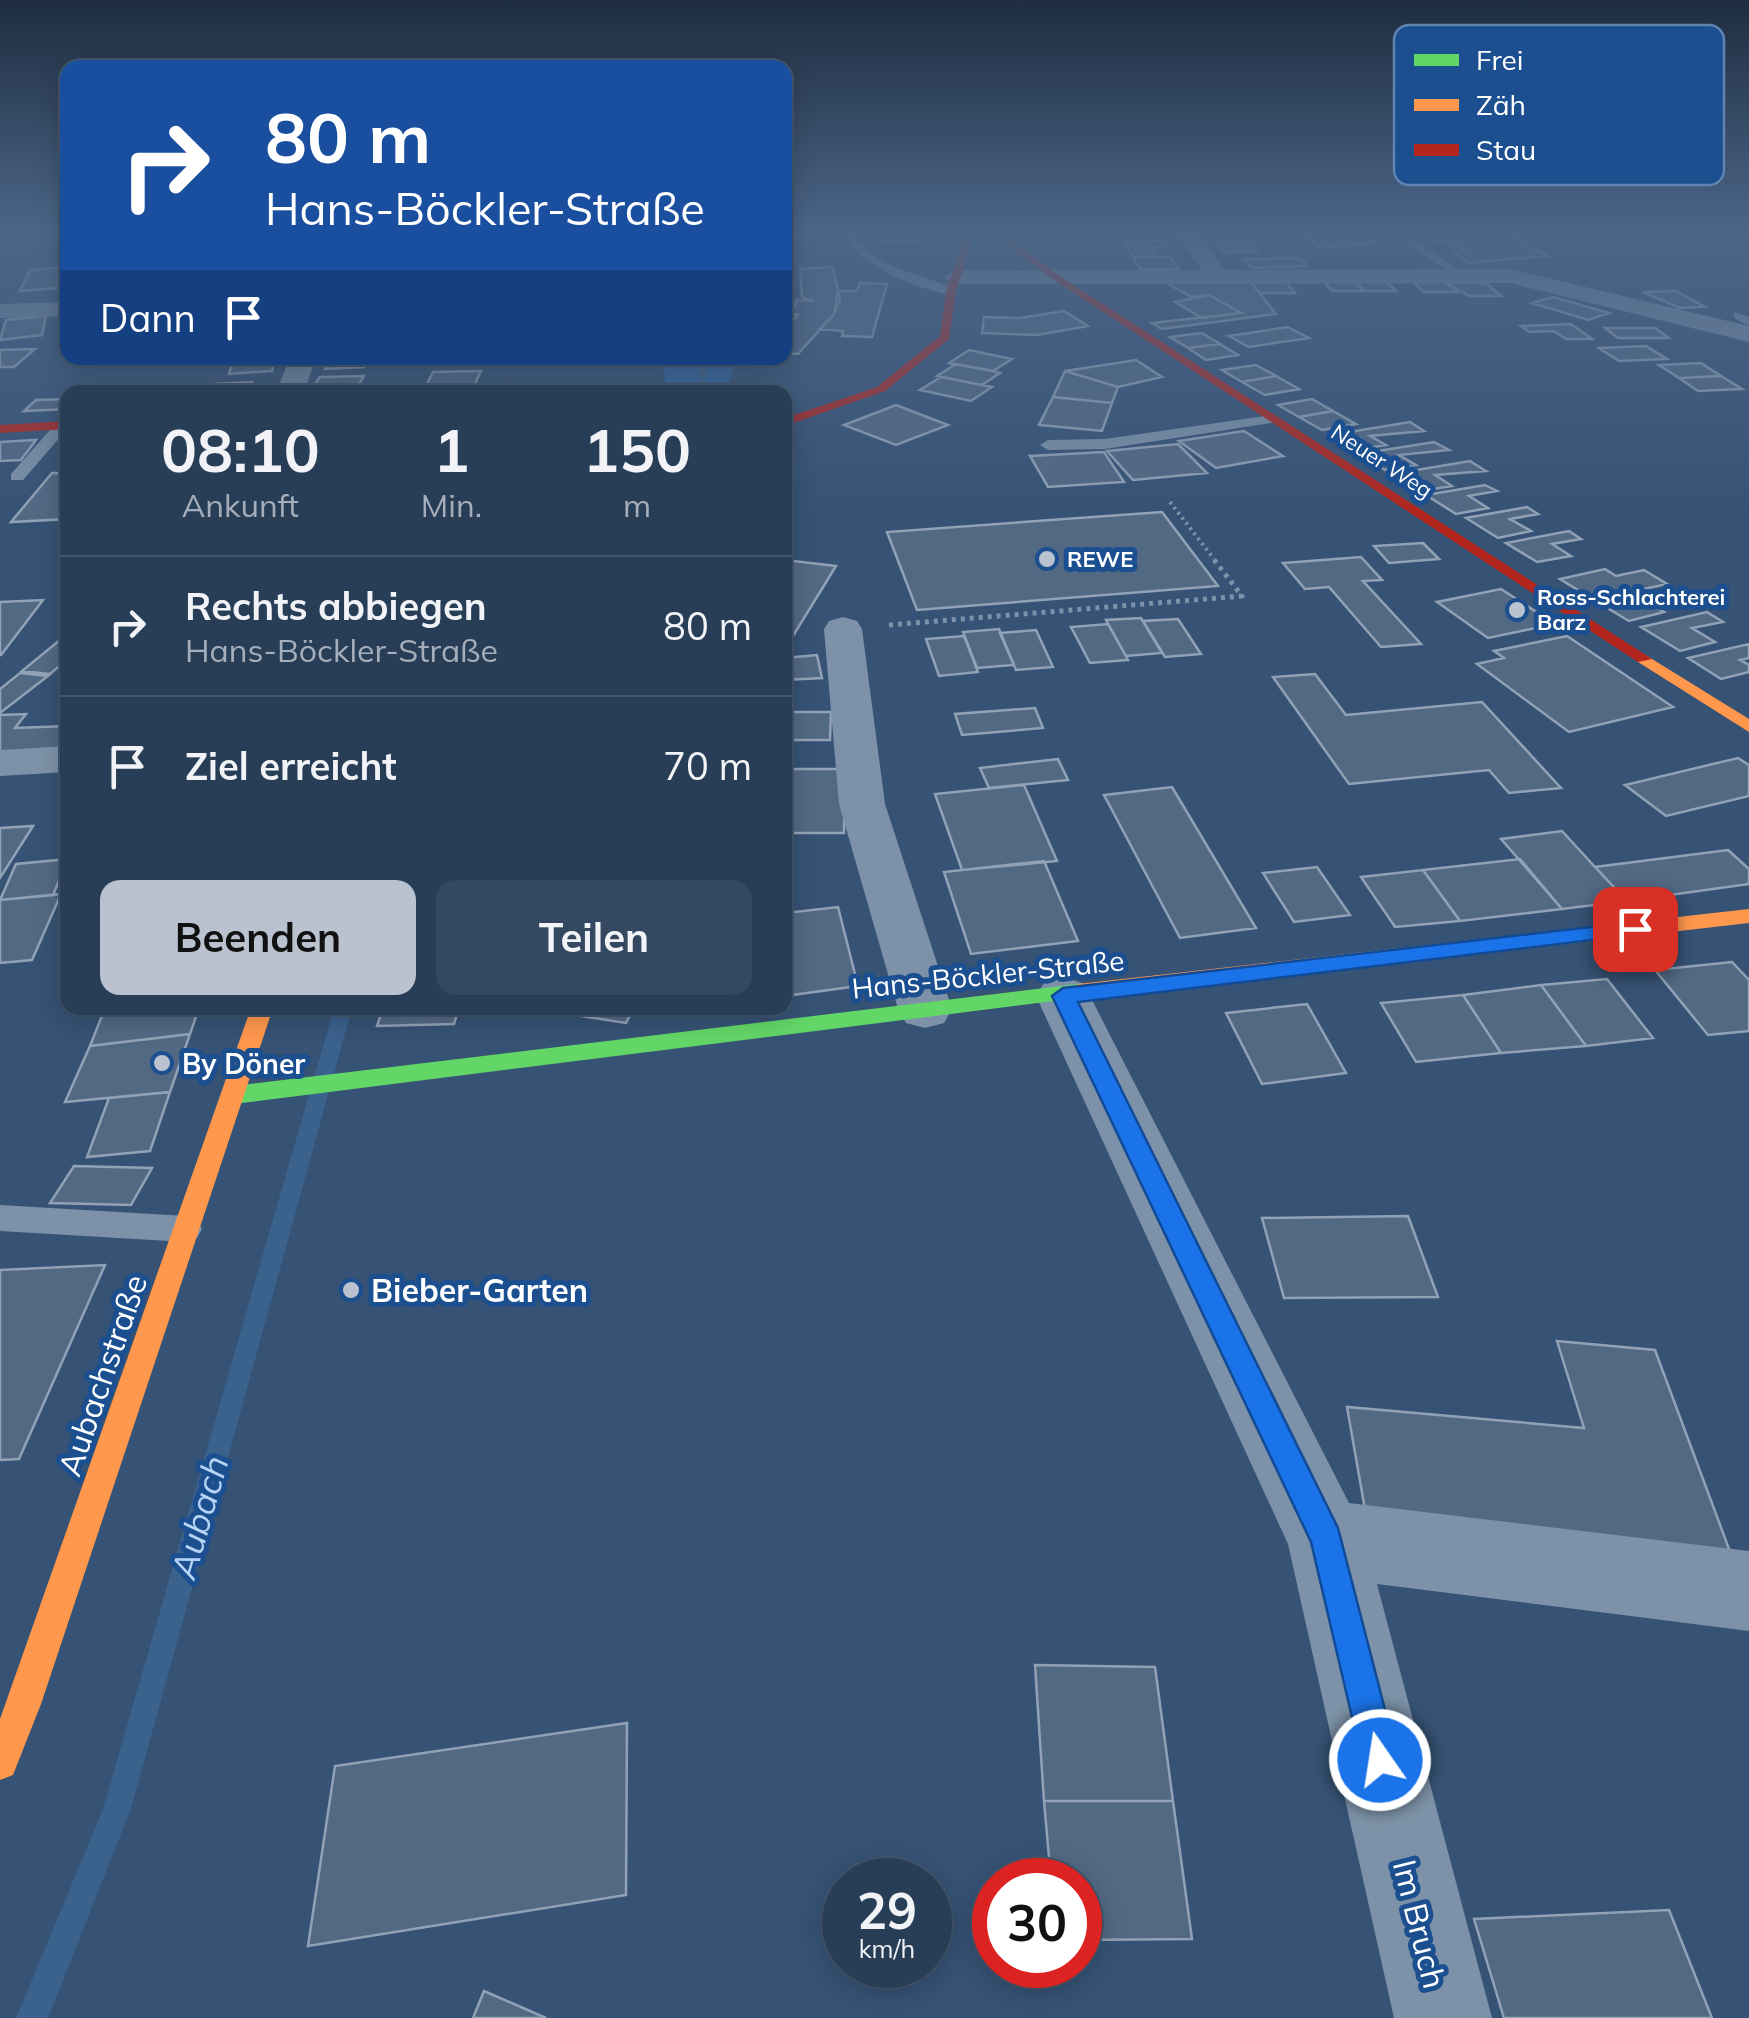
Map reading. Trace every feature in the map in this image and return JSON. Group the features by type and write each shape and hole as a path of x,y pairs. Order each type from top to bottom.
{"street":[{"path":"792,420 881,390 945,338 947,324"},
{"name":"Neuer Weg","path":"1128,324 1749,727"},
{"path":"1691,324 1694,335 1736,361"},
{"path":"0,429 60,425"},
{"path":"843,628 862,804 925,1009"},
{"path":"0,763 60,759"},
{"name":"Hans-Böckler-Straße","path":"234,1094 370,1081 925,1009 1749,916"},
{"name":"Im Bruch","path":"1063,996 1326,1540 1443,2018"},
{"name":"Aubachstraße","path":"0,1762 24,1704 260,1015"},
{"path":"1326,1540 1749,1591"}],"lane":[{"path":"1048,445 1105,444 1272,418"},
{"path":"17,477 60,429"},
{"path":"0,1218 186,1229"}],"path":[{"path":"843,628 1242,596 1170,502"}],"shaded area":[{"path":"663,365 735,365 728,385 665,385"}],"building":[{"path":"5,324 44,324 42,335 0,340"},
{"path":"792,324 825,324 798,354 792,354"},
{"path":"825,324 876,324 872,337 842,336 843,331 820,329"},
{"path":"983,324 1088,326 1037,335 982,333"},
{"path":"1154,324 1199,324 1162,329"},
{"path":"1571,324 1592,339 1566,339 1554,331 1529,332 1521,326"},
{"path":"1288,327 1309,338 1249,347 1229,336"},
{"path":"1605,328 1655,328 1669,338 1618,338"},
{"path":"1202,333 1220,344 1188,348 1170,337"},
{"path":"1220,344 1238,355 1206,360 1188,348"},
{"path":"1646,346 1667,359 1619,361 1599,348"},
{"path":"35,349 14,367 0,367 0,350"},
{"path":"969,350 1012,359 993,371 949,363"},
{"path":"1136,360 1162,377 1118,387 1065,371"},
{"path":"1701,363 1721,376 1679,378 1659,365"},
{"path":"956,364 1000,373 982,385 937,376"},
{"path":"232,365 273,365 272,371 229,374"},
{"path":"327,365 365,365 364,367 325,369"},
{"path":"1256,365 1276,376 1242,382 1222,370"},
{"path":"481,371 474,385 426,385 433,372"},
{"path":"1065,371 1118,387 1112,403 1053,397"},
{"path":"364,376 358,385 314,385 320,377"},
{"path":"1276,376 1299,389 1265,395 1242,382"},
{"path":"1721,376 1742,389 1698,391 1679,378"},
{"path":"941,377 992,387 971,401 920,390"},
{"path":"252,382 250,385 214,384"},
{"path":"1053,397 1112,403 1102,431 1039,425"},
{"path":"60,399 60,409 24,411 36,400"},
{"path":"1312,399 1333,411 1299,417 1278,405"},
{"path":"896,405 948,425 896,445 844,425"},
{"path":"1333,411 1356,424 1322,430 1299,417"},
{"path":"1410,422 1424,431 1370,436 1386,445 1355,450 1331,435"},
{"path":"1244,431 1283,456 1216,468 1179,441"},
{"path":"36,440 21,460 0,461 0,442"},
{"path":"1434,442 1449,450 1399,455 1416,465 1385,470 1359,454"},
{"path":"1178,444 1207,473 1133,480 1107,451"},
{"path":"1104,452 1124,482 1048,487 1030,456"},
{"path":"1470,461 1486,471 1435,475 1452,486 1421,491 1393,474"},
{"path":"52,473 60,473 60,519 11,522"},
{"path":"1485,485 1497,491 1469,496 1488,508 1456,514 1426,495"},
{"path":"1527,507 1538,514 1510,519 1531,531 1498,538 1466,518"},
{"name":"REWE","path":"1162,512 1218,586 917,610 887,532"},
{"path":"1569,531 1581,539 1552,544 1571,556 1537,562 1506,543"},
{"path":"1423,543 1439,559 1389,563 1374,546"},
{"path":"1361,557 1382,580 1363,581 1421,644 1381,647 1329,587 1305,589 1283,563"},
{"path":"792,561 836,566 792,638"},
{"path":"1605,569 1616,576 1644,570 1667,584 1594,600 1560,579"},
{"path":"1501,589 1555,624 1488,638 1437,602"},
{"path":"1628,592 1664,612 1629,621 1594,600"},
{"path":"43,600 1,655 0,655 0,602"},
{"path":"1707,612 1723,622 1692,628 1715,642 1680,651 1641,627"},
{"path":"1141,618 1162,653 1126,656 1106,620"},
{"path":"1178,619 1201,654 1165,657 1143,621"},
{"path":"1108,624 1128,660 1090,663 1071,627"},
{"path":"999,629 1014,665 977,668 963,632"},
{"path":"1036,630 1053,667 1016,670 1000,633"},
{"path":"964,636 978,672 939,676 926,639"},
{"path":"1567,636 1673,707 1569,732 1477,664 1504,658 1494,651"},
{"path":"60,640 60,666 50,674 22,671"},
{"path":"1749,644 1749,658 1740,660 1749,665 1749,672 1721,679 1688,658"},
{"path":"817,655 822,678 792,680 792,657"},
{"path":"20,673 48,676 0,713 0,689"},
{"path":"1315,674 1346,715 1482,702 1561,788 1509,793 1489,770 1349,784 1273,677"},
{"path":"1035,708 1043,728 962,735 955,714"},
{"path":"792,712 831,712 830,740 792,740"},
{"path":"26,714 15,728 60,726 60,753 0,757 0,715"},
{"path":"1738,758 1749,765 1749,796 1666,816 1625,785"},
{"path":"1058,759 1068,780 989,788 980,768"},
{"path":"792,769 845,769 844,833 792,833"},
{"path":"1024,785 1057,861 962,870 935,794"},
{"path":"1172,787 1256,928 1180,938 1104,795"},
{"path":"33,826 0,878 0,828"},
{"path":"1562,831 1627,901 1562,909 1501,839"},
{"path":"1728,850 1749,869 1749,884 1627,901 1595,867"},
{"path":"1520,859 1562,909 1460,921 1423,870"},
{"path":"60,860 60,878 53,895 0,900 16,864"},
{"path":"1044,861 1078,941 971,954 944,872"},
{"path":"1317,867 1350,915 1294,922 1263,873"},
{"path":"1423,870 1460,921 1395,927 1361,877"},
{"path":"60,894 32,960 0,963 0,900"},
{"path":"838,907 858,986 792,995 792,912"},
{"path":"1732,962 1749,980 1749,1031 1708,1035 1655,970"},
{"path":"1607,979 1653,1038 1586,1046 1541,985"},
{"path":"1541,985 1586,1046 1501,1053 1463,995"},
{"path":"1463,995 1501,1053 1416,1062 1381,1003"},
{"path":"1307,1004 1346,1073 1262,1084 1226,1013"},
{"path":"102,1015 197,1015 190,1034 90,1046"},
{"path":"381,1015 457,1015 454,1024 377,1026"},
{"path":"574,1015 630,1015 626,1023"},
{"path":"190,1034 170,1092 65,1102 90,1046"},
{"path":"170,1092 150,1151 87,1157 109,1098"},
{"path":"74,1166 152,1168 131,1205 50,1203"},
{"path":"1408,1216 1438,1297 1284,1298 1262,1218"},
{"path":"105,1265 19,1459 0,1460 0,1270"},
{"path":"1557,1341 1655,1350 1732,1557 1367,1521 1347,1407 1584,1428"},
{"path":"1035,1665 1155,1667 1173,1801 1044,1801"},
{"path":"627,1723 626,1895 308,1946 335,1766"},
{"path":"1044,1801 1173,1801 1192,1939 1102,1940 1102,1858 1049,1858"},
{"path":"1669,1910 1712,2018 1504,2018 1474,1919"},
{"path":"484,1991 546,2018 473,2018"}],"waterway":[{"name":"Aubach","path":"700,385 705,365"},
{"name":"Aubach","path":"32,2018 117,1809 341,1015"}],"traffic: fast":[{"path":"234,1095 1078,992"}],"traffic: slow":[{"path":"1644,659 1749,727"},
{"path":"1078,992 1749,916"},
{"path":"0,1762 24,1704 260,1015"}],"traffic: jam":[{"path":"792,420 881,389 945,337 947,324"},
{"path":"1128,324 1644,659"},
{"path":"0,429 60,425"}],"place":[{"name":"REWE","path":"1047,559"},
{"name":"Ross-Schlachterei Barz","path":"1517,610"},
{"name":"By Döner","path":"162,1063"},
{"name":"Bieber-Garten","path":"351,1290"}],"route":[{"path":"1380,1760 1326,1540 1063,996 1635,929"}]}
